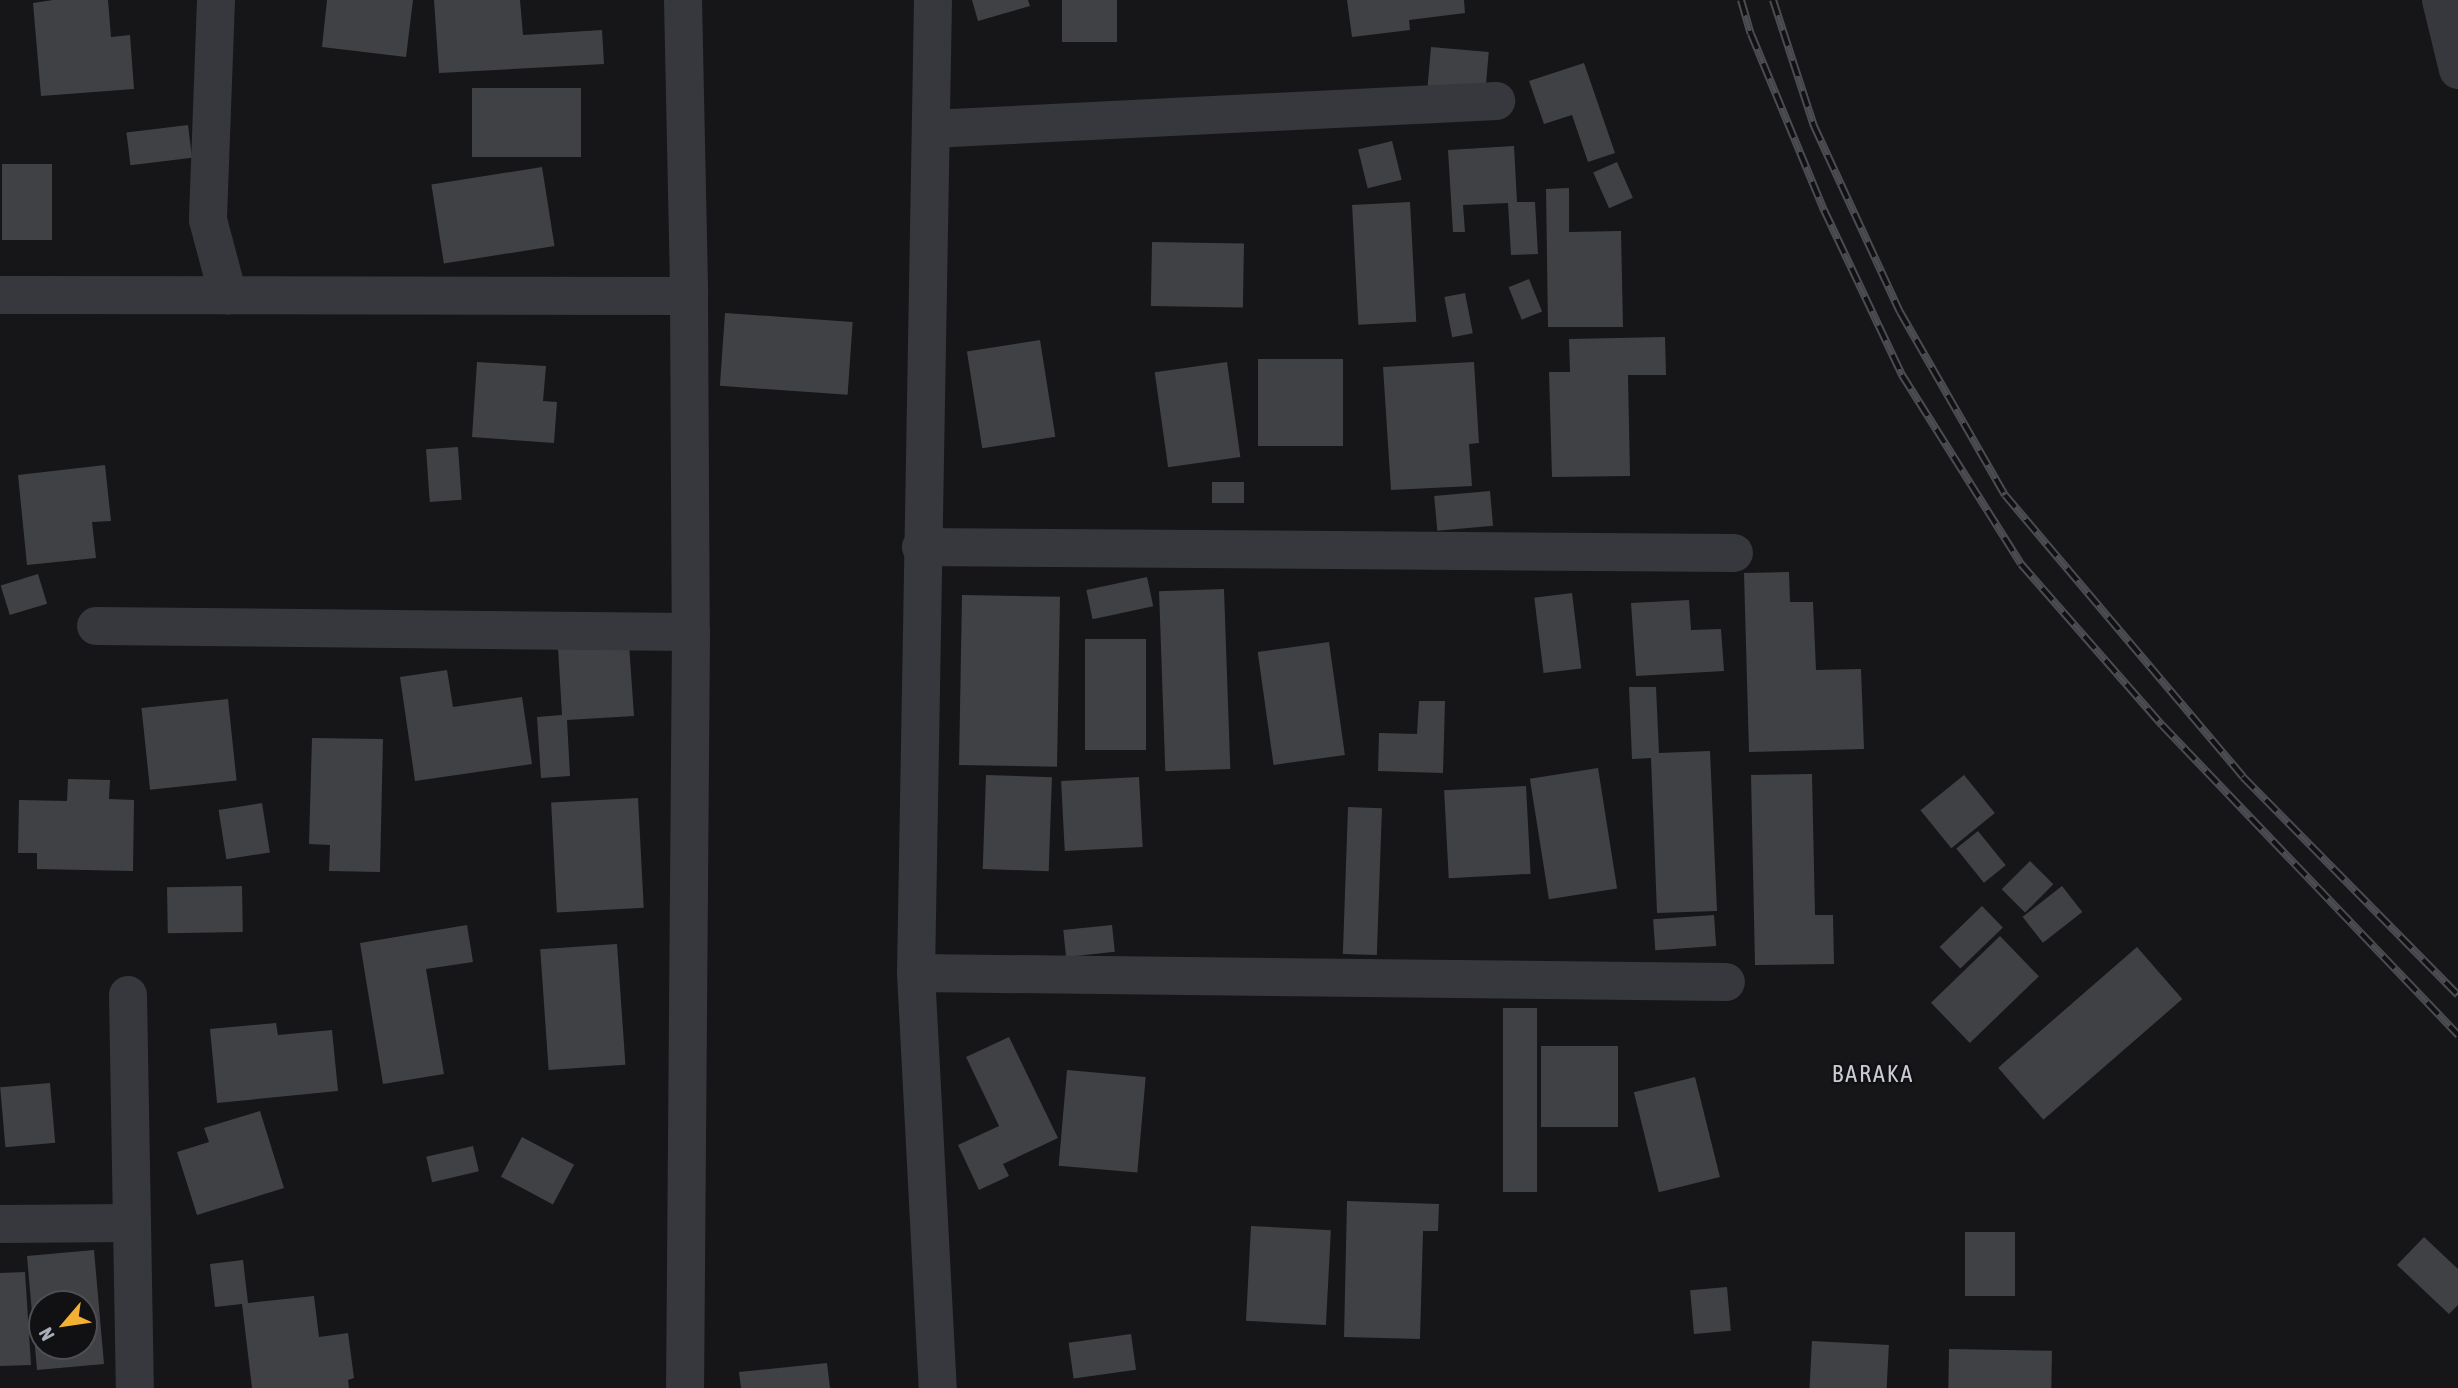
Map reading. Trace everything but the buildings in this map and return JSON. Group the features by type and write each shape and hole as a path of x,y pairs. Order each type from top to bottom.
{"street":[{"path":"216,0 208,220 228,295"},
{"path":"683,0 689,296 691,632 685,1388"},
{"path":"933,0 921,547 916,973 938,1388"},
{"path":"2441,0 2458,70"},
{"path":"931,129 1496,101"},
{"path":"0,295 689,296"},
{"path":"921,547 1734,553"},
{"path":"96,626 691,632"},
{"path":"916,973 1726,982"},
{"path":"128,995 135,1388"},
{"path":"0,1224 132,1223"}],"railway":[{"path":"1741,0 1751,34 1824,210 1902,375 2021,564 2162,725 2458,1035"},
{"path":"1773,0 1814,126 1900,312 2005,495 2243,777 2458,995"}],"district":[{"name":"BARAKA","path":"1873,1074"}]}
